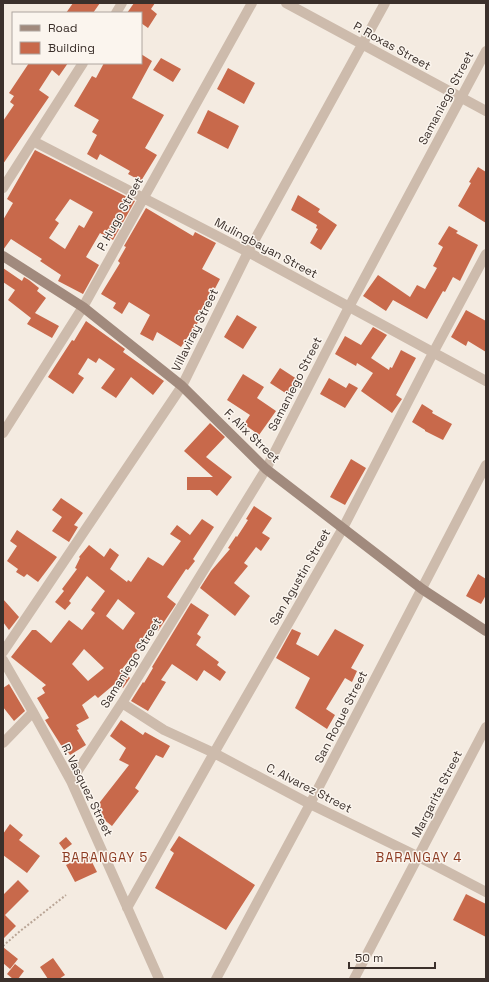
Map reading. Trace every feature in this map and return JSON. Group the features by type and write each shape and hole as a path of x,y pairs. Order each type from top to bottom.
{"main road":[{"name":"F. Alix Street","path":"3,256 83,307 182,386 266,469 422,589 486,631"}],"street":[{"path":"117,12 122,3"},
{"name":"P. Hugo Street","path":"3,433 83,307 252,3"},
{"name":"P. Roxas Street","path":"286,3 486,111"},
{"name":"Villaviray Street","path":"3,652 182,386 248,252 385,3"},
{"name":"Samaniego Street","path":"70,781 122,703 266,469 349,307 486,50"},
{"path":"3,188 83,64"},
{"name":"Mulingbayan Street","path":"33,141 248,252 486,381"},
{"name":"San Agustin Street","path":"127,908 343,528 432,353 486,254"},
{"name":"San Roque Street","path":"216,979 310,804 486,465"},
{"name":"R. Vasquez Street","path":"3,660 34,712 70,781 159,979"},
{"name":"C. Alvarez Street","path":"122,703 164,730 214,753 310,804 419,857 486,892"},
{"path":"3,743 34,712"},
{"name":"Margarita Street","path":"354,979 486,727"}],"path":[{"path":"3,946 66,895"}],"building":[{"path":"73,3 100,3 94,12 67,12"},
{"path":"134,3 155,3 151,9 157,14 148,28 142,24 142,12 128,12"},
{"path":"142,55 152,61 132,98 164,115 145,148 157,155 141,181 128,174 130,171 100,154 97,160 87,154 97,135 92,132 99,120 74,106 92,76 96,78 103,64 142,64"},
{"path":"161,58 181,69 173,82 153,70"},
{"path":"28,64 67,64 59,76 52,70 39,90 49,97 3,164 3,121 14,105 10,102 14,96 9,93"},
{"path":"228,68 255,83 244,104 217,89"},
{"path":"208,110 239,126 228,149 197,133"},
{"path":"35,150 135,201 113,240 100,233 86,257 99,265 83,294 58,281 61,275 40,261 42,259 11,239 3,250 3,220 13,203 7,199","holes":["70,199 93,212 84,228 79,225 65,249 49,238 59,223 55,220"]},
{"path":"478,167 486,172 486,223 458,206"},
{"path":"298,195 320,209 318,212 337,225 321,250 310,243 318,229 316,228 317,225 291,210"},
{"path":"146,208 193,236 195,232 216,243 202,269 220,279 210,298 213,300 206,311 204,310 191,336 189,335 181,347 157,332 153,341 140,334 150,315 129,302 122,314 113,308 116,303 101,294 120,263 118,261 126,247 124,246"},
{"path":"449,226 458,231 456,233 478,245 460,281 453,277 427,319 393,300 386,311 363,296 378,275 410,297 417,285 425,289 437,268 433,266 443,247 438,244"},
{"path":"3,268 22,281 24,277 29,280 39,288 37,291 46,298 35,313 59,326 52,338 27,324 31,318 8,300 15,290 3,282"},
{"path":"466,310 486,321 486,352 468,341 466,346 451,337"},
{"path":"237,315 257,327 243,349 224,337"},
{"path":"86,321 125,349 123,352 164,381 153,395 131,377 116,398 101,388 115,369 99,358 96,363 88,358 78,374 84,378 73,394 48,377 72,340 74,341"},
{"path":"373,327 387,335 371,358 389,370 390,367 392,368 401,350 416,358 396,395 402,399 392,413 361,391 373,373 357,363 356,366 335,354 345,336 361,345"},
{"path":"280,368 300,381 290,396 270,383"},
{"path":"243,374 264,387 257,398 276,411 259,435 244,424 250,415 227,400"},
{"path":"329,378 346,388 349,383 358,388 345,408 320,394"},
{"path":"422,404 433,411 432,413 452,424 443,440 425,431 412,422"},
{"path":"210,423 225,437 206,457 232,477 217,496 210,490 187,490 187,477 213,477 184,451"},
{"path":"351,459 366,468 345,505 330,497"},
{"path":"61,498 83,513 74,525 78,527 69,542 52,531 62,517 52,510"},
{"path":"254,506 272,518 262,533 270,538 261,551 256,547 244,563 248,566 234,583 250,596 235,616 200,588 211,571 230,549 228,548 248,520 246,519"},
{"path":"202,519 214,527 193,559 195,561 188,570 186,569 167,597 176,604 158,631 155,629 143,647 141,646 122,669 130,678 123,688 117,682 98,698 95,695 82,705 89,718 76,725 79,729 77,730 86,745 70,755 68,752 66,753 45,720 49,718 37,698 45,693 42,688 46,685 11,657 32,630 36,630 51,643 69,620 82,630 95,613 91,610 105,591 87,576 69,601 71,603 65,610 55,602 64,591 62,589 77,569 75,568 80,558 79,557 89,545 104,557 110,548 119,555 110,569 127,582 128,580 131,582 148,557 163,566 181,541 170,534 177,525 190,535","holes":["118,599 135,613 123,630 106,616","84,649 104,668 88,681 72,664"]},
{"path":"17,530 57,557 38,582 27,574 24,577 16,572 18,569 7,561 17,546 10,541"},
{"path":"478,574 486,579 486,595 481,604 466,596"},
{"path":"3,599 19,617 9,630 3,622"},
{"path":"191,603 209,615 197,634 201,637 196,645 219,662 217,665 226,672 220,681 204,670 197,681 172,664 161,680 166,682 148,711 131,701 143,682 144,683 153,668 152,667"},
{"path":"292,629 301,633 296,644 318,656 335,629 364,645 351,668 357,671 352,682 345,678 326,709 335,715 327,729 295,708 310,678 276,658"},
{"path":"9,684 25,711 14,721 3,707 3,688"},
{"path":"121,720 143,735 145,732 170,746 163,758 156,755 135,788 139,791 112,826 93,811 129,765 119,760 126,748 110,736"},
{"path":"10,824 23,835 19,840 40,856 27,873 3,855 3,834"},
{"path":"179,836 255,885 226,930 155,888 174,853 170,850"},
{"path":"66,837 72,844 64,850 59,843"},
{"path":"88,854 97,872 75,882 66,865"},
{"path":"18,880 29,891 5,915 16,926 3,939 3,895"},
{"path":"466,894 486,904 486,937 453,920"},
{"path":"3,947 18,959 10,969 3,963"},
{"path":"53,958 65,975 59,979 48,979 40,967"},
{"path":"15,964 24,971 18,979 13,979 7,974"}],"district":[{"name":"BARANGAY 5","path":"105,857"},
{"name":"BARANGAY 4","path":"419,857"}]}
